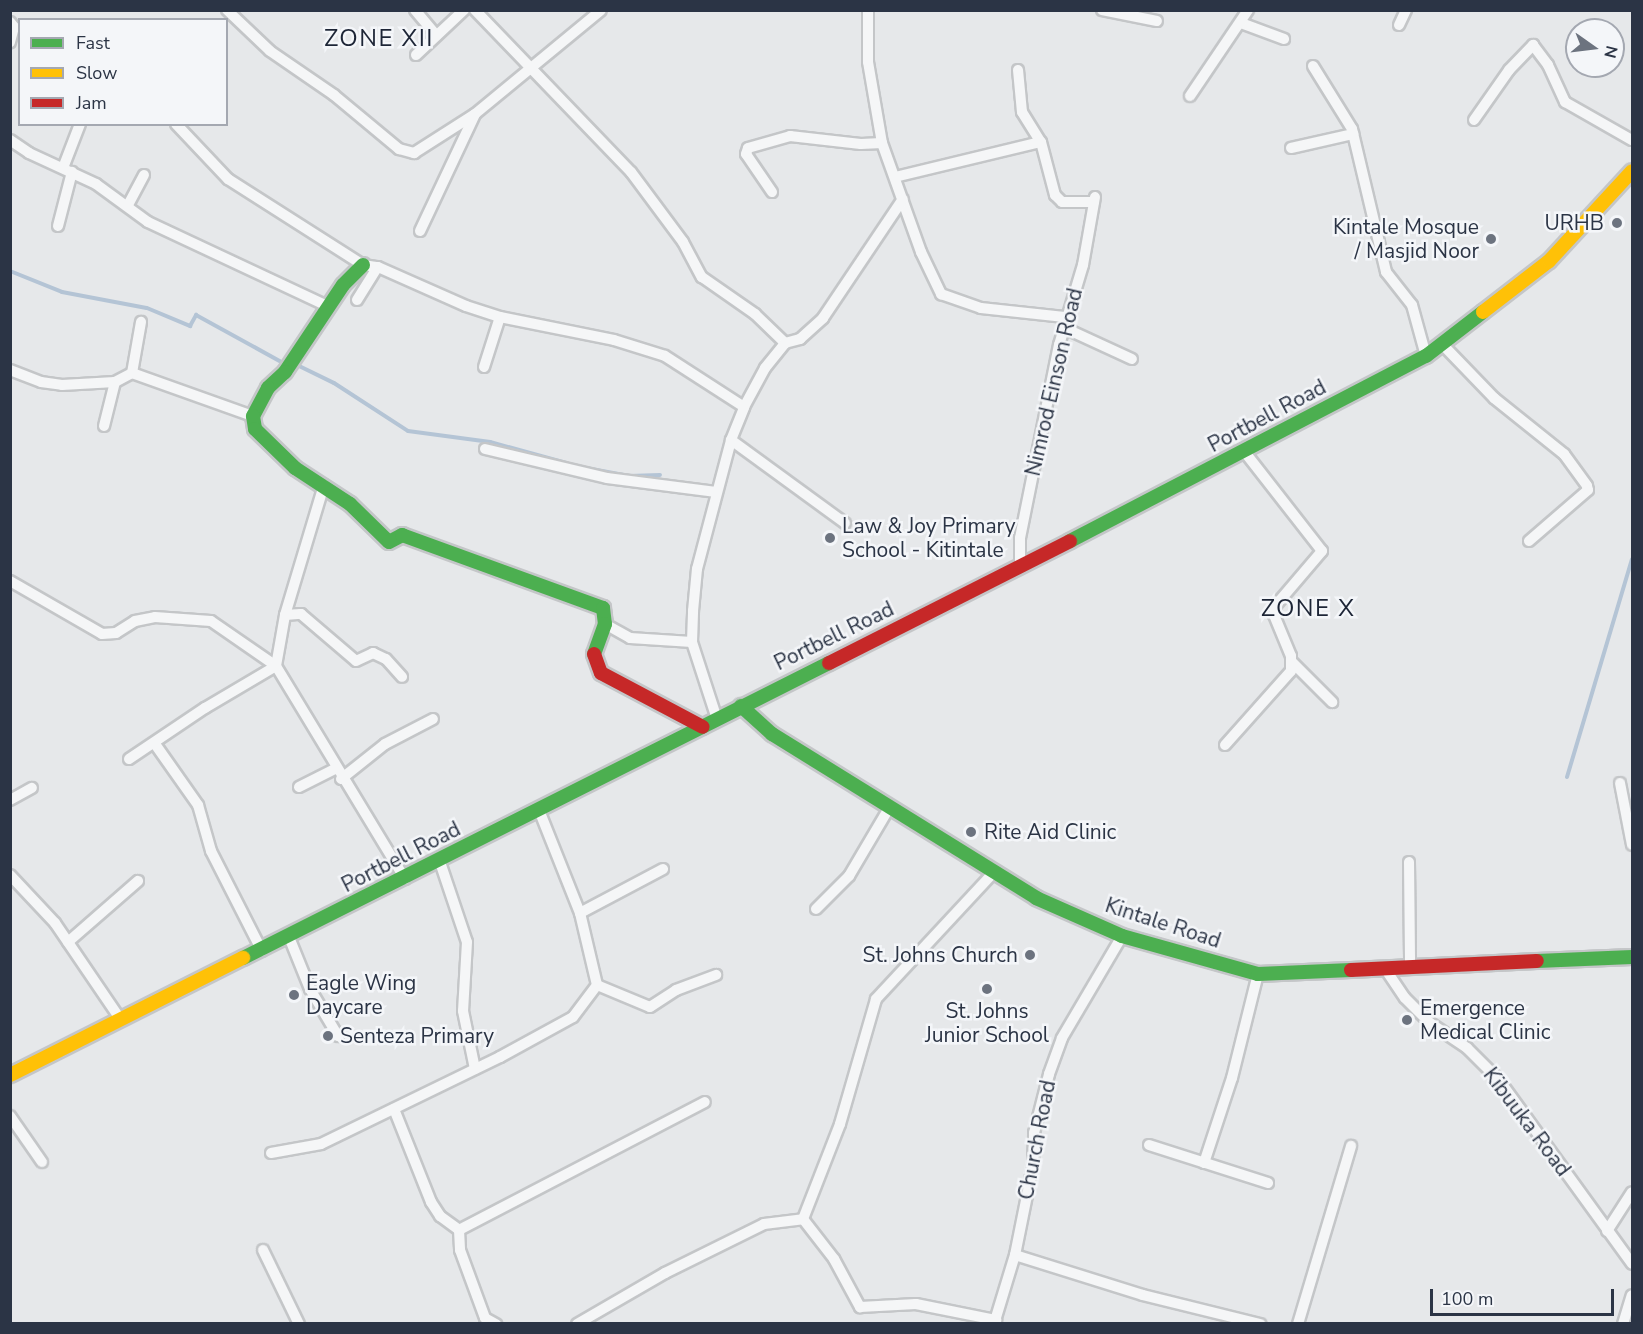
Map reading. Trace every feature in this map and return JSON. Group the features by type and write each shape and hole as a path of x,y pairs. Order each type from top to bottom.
{"main road":[{"name":"Portbell Road","path":"10,1075 440,862 741,706 1020,567 1426,356 1549,261 1632,171"},
{"path":"363,266 327,306 253,416 255,429 277,452 324,484 389,542 399,540 402,535 457,552 473,562 603,608 605,624 593,658 601,673 703,727"},
{"name":"Kintale Road","path":"741,706 772,734 993,873 1036,898 1122,936 1258,974 1410,964 1632,957"}],"street":[{"path":"226,10 270,51 334,95 405,152 419,152 475,114 532,70 601,10"},
{"path":"415,10 436,35"},
{"path":"416,55 464,10"},
{"path":"476,10 631,172 683,242 702,277 755,314 784,343"},
{"path":"868,10 868,62 882,142 941,294 981,308 1065,316 1071,331 1132,359"},
{"path":"1102,10 1157,21"},
{"path":"1190,96 1248,10"},
{"path":"1399,25 1406,10"},
{"path":"10,22 14,27 10,42"},
{"path":"1241,23 1284,39"},
{"path":"1474,120 1509,70 1533,45 1548,65 1565,102 1632,140"},
{"path":"1312,66 1339,104 1353,135 1386,272 1412,305 1426,356"},
{"path":"895,177 1041,142 1022,111 1018,70"},
{"path":"420,231 475,114"},
{"path":"58,226 67,170 79,126"},
{"path":"178,126 228,179 363,266 378,267 466,306 500,317 614,340 666,356 744,407"},
{"path":"1291,148 1353,135"},
{"path":"771,192 746,154 748,148 790,136 861,144 882,142"},
{"path":"10,140 29,153 67,170 128,205 171,234 327,306"},
{"name":"Nimrod Einson Road","path":"1020,567 1020,538 1065,316 1083,265 1094,200 1062,202 1055,195 1041,142"},
{"path":"128,205 144,175"},
{"path":"717,719 692,642 697,569 731,440 744,407 784,343 800,339 823,318 903,199"},
{"path":"357,300 378,267"},
{"path":"484,367 500,317"},
{"path":"132,373 141,322"},
{"path":"1443,345 1494,398 1564,454 1587,486 1588,490 1529,541"},
{"path":"10,370 41,382 62,385 115,382 132,373 253,416"},
{"path":"104,426 115,382"},
{"path":"731,440 845,523"},
{"path":"485,449 607,478 716,492"},
{"path":"1244,451 1322,551 1276,605 1274,615 1292,662 1332,702"},
{"path":"129,759 155,744 205,708 276,666 285,615 324,484"},
{"path":"10,580 102,634 116,633 149,618 205,619 276,666 338,774 405,879"},
{"path":"285,615 301,614 309,619 356,661 373,653 386,659 402,677"},
{"path":"605,624 630,638 692,642"},
{"path":"1225,745 1291,671 1292,662"},
{"path":"299,787 338,774 385,744 432,719"},
{"path":"155,744 198,805 211,851 262,951"},
{"path":"1620,783 1632,845"},
{"path":"10,800 32,788"},
{"path":"816,909 849,876 889,808"},
{"path":"539,810 580,913 597,985"},
{"path":"440,862 467,942 463,1011 475,1069"},
{"path":"1409,862 1410,964"},
{"path":"580,913 663,869"},
{"path":"802,1219 840,1124 876,999 993,873"},
{"path":"10,876 55,922 121,1020"},
{"path":"68,942 138,881"},
{"name":"Church Road","path":"995,1322 1015,1255 1032,1166 1034,1133 1049,1074 1062,1038 1122,936"},
{"path":"289,938 310,989 338,1036"},
{"name":"Kibuuka Road","path":"1384,967 1405,998 1430,1023 1467,1048 1499,1080 1632,1264"},
{"path":"1204,1163 1232,1078 1258,974"},
{"path":"597,985 650,1007 676,990 716,975"},
{"path":"271,1153 308,1149 475,1069 573,1017 597,985"},
{"path":"459,1230 705,1102"},
{"path":"394,1109 431,1202 440,1216 459,1230"},
{"path":"10,1116 42,1162"},
{"path":"1149,1145 1268,1183"},
{"path":"1298,1323 1351,1146"},
{"path":"1607,1231 1632,1192"},
{"path":"802,1219 834,1259 860,1308 916,1304 995,1322"},
{"path":"577,1323 664,1273 764,1224 802,1219"},
{"path":"459,1230 460,1250 481,1321 496,1323"},
{"path":"263,1251 299,1323"},
{"path":"1015,1255 1143,1295 1260,1323"},
{"path":"1623,1323 1632,1295"}],"waterway":[{"path":"10,271 62,292 147,308 190,326 196,315 285,364"},
{"path":"295,364 334,383 408,431 490,442 567,463"},
{"path":"586,468 629,476 660,475"},
{"path":"1567,777 1632,559"},
{"path":"10,575 53,601"}],"traffic: fast":[{"path":"363,265 343,285 285,372 268,388 253,416 255,429 295,468 350,504 389,542 402,535 603,608 605,624 594,654"},
{"path":"1070,541 1426,356 1483,312"},
{"path":"243,958 829,663"},
{"path":"741,706 772,734 1036,898 1122,936 1258,974 1351,970"},
{"path":"1537,961 1632,957"}],"traffic: slow":[{"path":"1483,312 1549,261 1632,171"},
{"path":"10,1075 243,958"}],"traffic: jam":[{"path":"829,663 1070,541"},
{"path":"594,654 601,673 703,727"},
{"path":"1351,970 1537,961"}],"place":[{"name":"URHB","path":"1617,223"},
{"name":"Kintale Mosque / Masjid Noor","path":"1491,239"},
{"name":"Law & Joy Primary School - Kitintale","path":"830,538"},
{"name":"Rite Aid Clinic","path":"971,832"},
{"name":"St. Johns Church","path":"1030,955"},
{"name":"St. Johns Junior School","path":"987,989"},
{"name":"Eagle Wing Daycare","path":"294,995"},
{"name":"Emergence Medical Clinic","path":"1407,1020"},
{"name":"Senteza Primary","path":"328,1036"}],"district":[{"name":"ZONE XII","path":"379,39"},
{"name":"ZONE X","path":"1308,609"}]}
